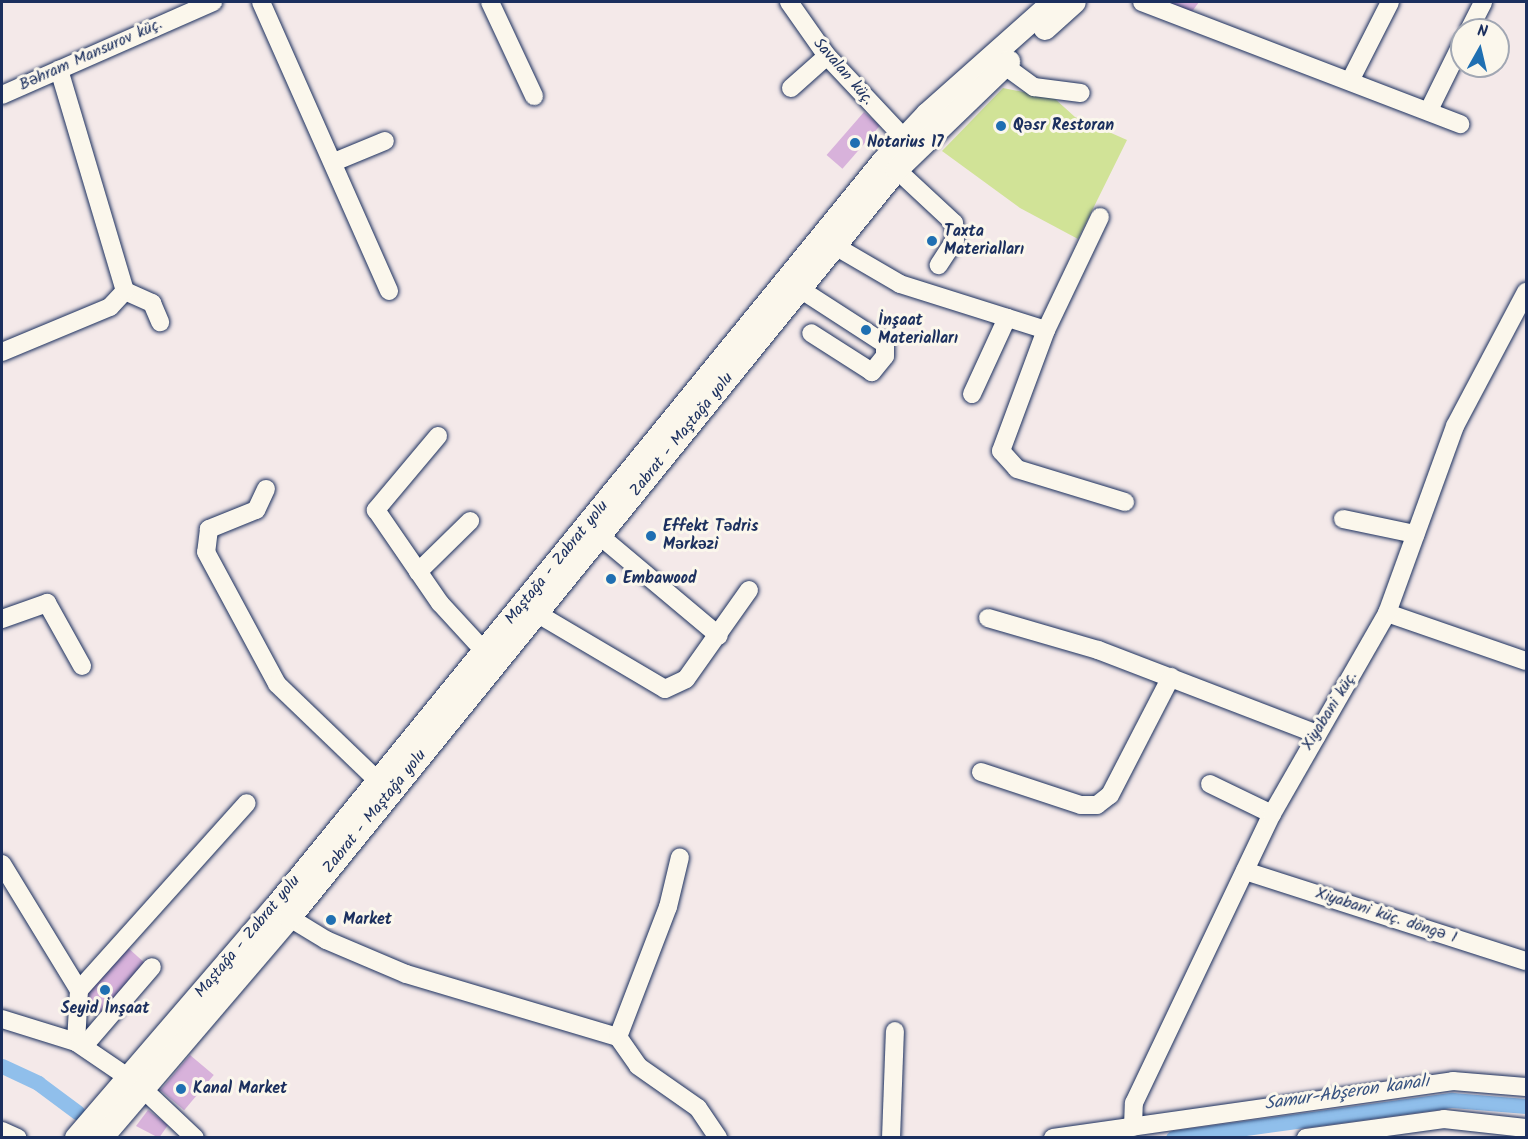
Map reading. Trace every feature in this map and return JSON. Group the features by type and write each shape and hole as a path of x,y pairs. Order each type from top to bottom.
{"main road":[{"name":"Maştağa - Zabrat yolu","path":"76,1137 137,1084 378,781 904,138 1053,2"},
{"name":"Zabrat - Maştağa yolu","path":"102,1137 137,1084 290,918 897,170 1075,2"}],"street":[{"name":"Bəhram Mansurov küç.","path":"2,95 59,70 179,8 213,2"},
{"path":"261,2 334,162 389,291"},
{"path":"490,2 534,96"},
{"name":"Savalan küç.","path":"789,2 827,56 904,138"},
{"path":"1142,2 1351,79 1460,124"},
{"path":"1351,79 1390,2"},
{"path":"1475,18 1483,2"},
{"path":"791,88 827,56"},
{"path":"1005,66 1034,87 1081,93"},
{"path":"1430,110 1450,69"},
{"path":"59,70 125,291 152,303 160,322"},
{"path":"334,162 386,141"},
{"path":"897,170 954,223 955,240 939,265"},
{"path":"1100,217 1046,330 1003,439 1005,462 1125,502"},
{"path":"835,246 900,284 1046,330"},
{"path":"800,290 885,344 885,356 873,372 811,333"},
{"path":"2,352 110,307 125,291"},
{"name":"Xiyabani küç.","path":"1132,1127 1134,1103 1272,814 1314,733 1387,613 1455,426 1527,292"},
{"path":"972,394 1007,318"},
{"path":"438,436 376,510 418,572 485,652"},
{"path":"266,489 256,510 209,530 206,552 277,684 378,781"},
{"path":"1343,519 1415,534"},
{"path":"418,572 470,521"},
{"path":"600,536 719,636"},
{"path":"538,614 665,689 686,679 719,636 749,590"},
{"path":"2,619 47,603 82,666"},
{"path":"1387,613 1527,661"},
{"path":"988,618 1171,677 1314,733"},
{"path":"981,772 1081,805 1097,805 1110,795 1171,677"},
{"path":"1210,784 1272,814"},
{"path":"79,990 247,803"},
{"path":"618,1037 668,907 680,857"},
{"path":"2,864 79,990 80,1044"},
{"name":"Xiyabani küç. döngə 1","path":"1245,871 1527,962"},
{"path":"290,918 326,940 406,974 618,1037 638,1066 698,1107 718,1137"},
{"path":"80,1044 152,967"},
{"path":"2,1019 80,1044 137,1084 195,1137"},
{"path":"891,1137 895,1031"},
{"path":"1053,1137 1453,1081 1527,1087"},
{"path":"1306,1137 1444,1119 1527,1128"},
{"path":"2,1131 18,1137"}],"green space":[{"path":"1003,88 1054,98 1075,117 1127,140 1078,239 1020,208 942,151"}],"building":[{"path":"1161,2 1199,2 1191,13"},
{"path":"864,112 880,126 842,169 827,155"},
{"path":"127,947 145,963 100,1013 82,997"},
{"path":"190,1055 214,1075 184,1110 160,1090"},
{"path":"148,1110 168,1125 159,1138 136,1126"}],"waterway":[{"name":"Samur-Abşeron kanalı","path":"2,1066 38,1083 77,1112"},
{"name":"Samur-Abşeron kanalı","path":"1173,1138 1452,1100 1526,1106"}],"place":[{"name":"Qəsr Restoran","path":"1001,126"},
{"name":"Notarius 17","path":"855,143"},
{"name":"Taxta Materialları","path":"932,241"},
{"name":"İnşaat Materialları","path":"866,330"},
{"name":"Effekt Tədris Mərkəzi","path":"651,536"},
{"name":"Embawood","path":"611,579"},
{"name":"Market","path":"331,920"},
{"name":"Seyid İnşaat","path":"105,990"},
{"name":"Kanal Market","path":"181,1089"}]}
